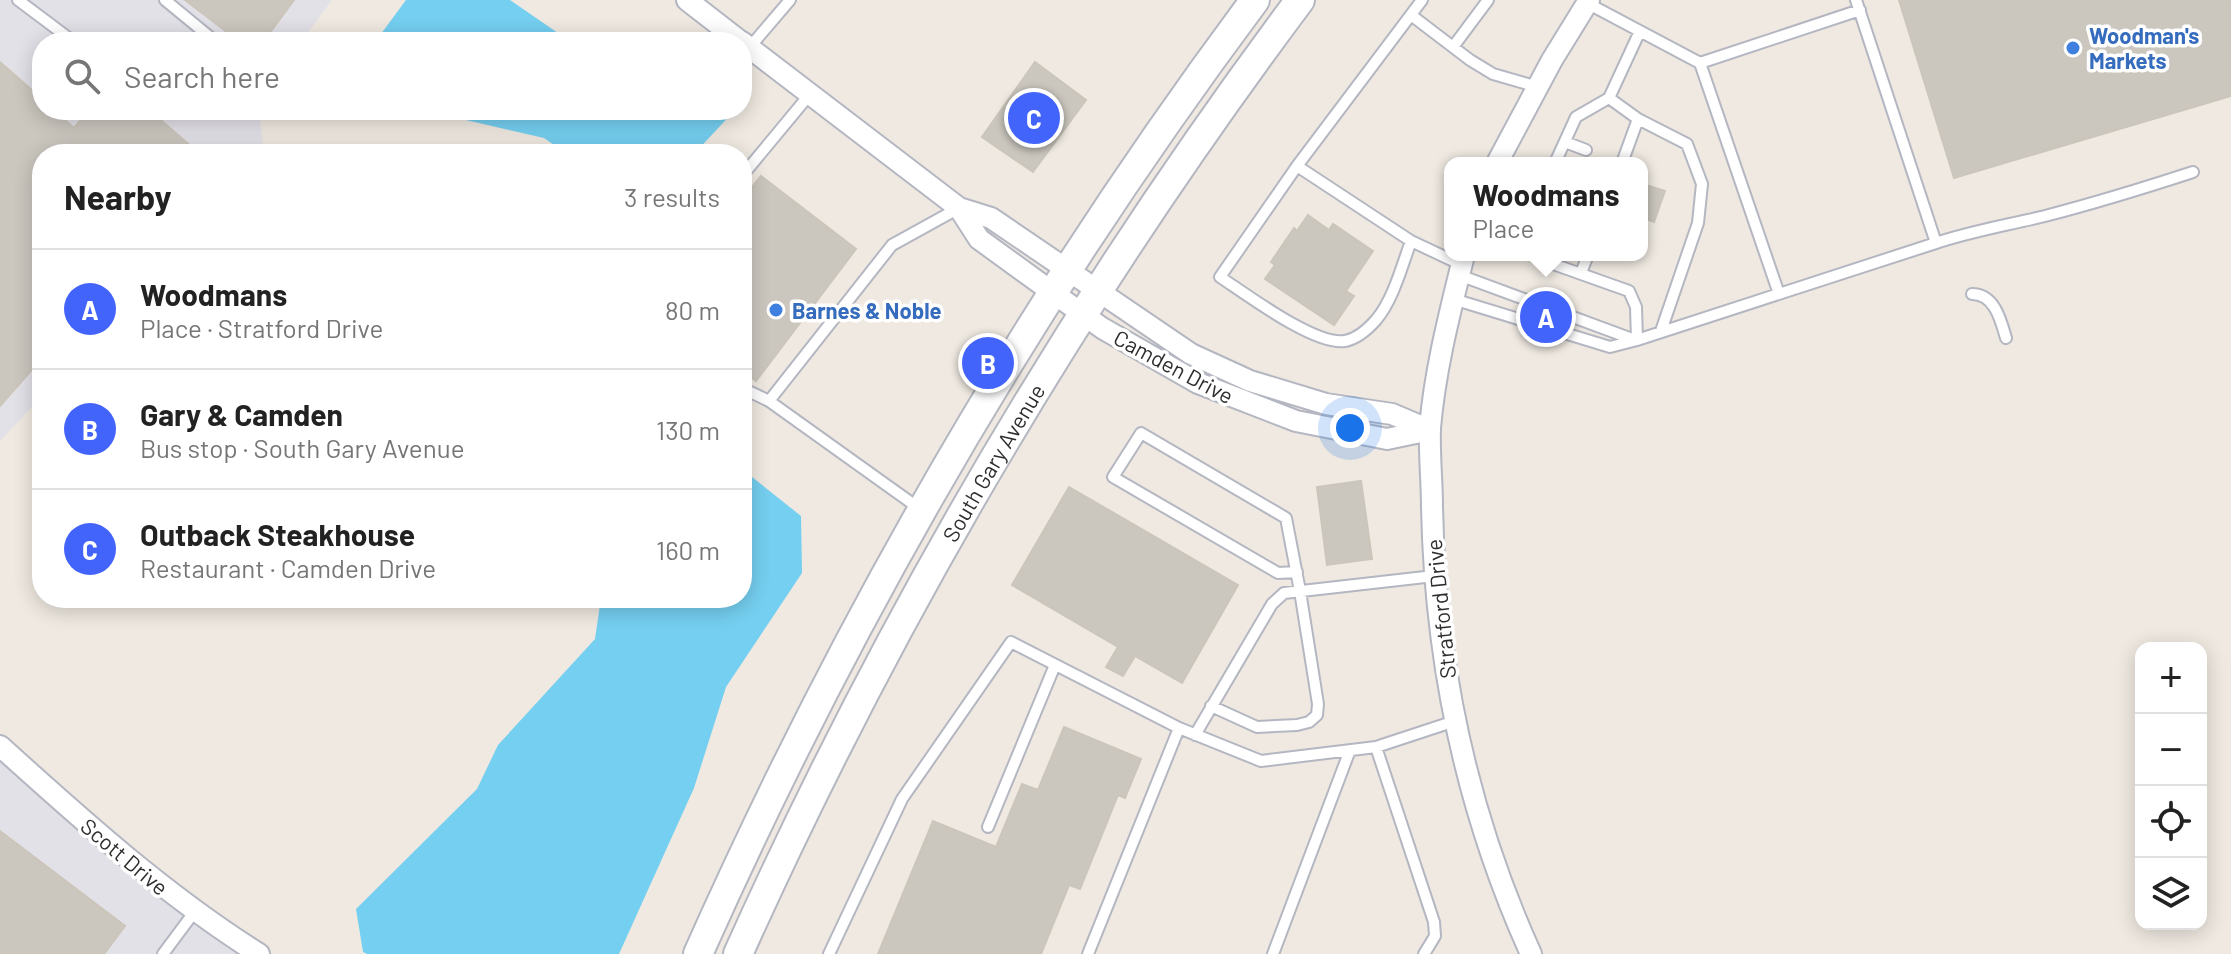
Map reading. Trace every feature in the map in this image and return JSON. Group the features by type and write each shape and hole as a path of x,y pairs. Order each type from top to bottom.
{"main road":[{"name":"South Gary Avenue","path":"698,954 824,690 922,511 1060,281 1156,138 1255,0"},
{"name":"South Gary Avenue","path":"738,954 821,777 906,614 993,459 1090,302 1177,171 1300,0"}],"street":[{"name":"Camden Drive","path":"687,0 728,32"},
{"path":"1500,157 1588,1"},
{"name":"Camden Drive","path":"752,50 959,208 979,239 1060,281 1090,302 1250,381 1326,404 1392,414 1430,430"},
{"name":"Stratford Drive","path":"1462,265 1437,369 1430,430 1437,609 1455,721 1488,848 1531,954"},
{"name":"Scott Drive","path":"0,746 103,839 195,911 259,954"}],"lane":[{"path":"18,0 61,32"},
{"path":"165,0 204,32"},
{"path":"752,36 790,0"},
{"path":"1411,241 1377,319 1355,338 1344,341 1333,341 1289,322 1220,277 1297,166 1422,0"},
{"path":"1453,47 1488,0"},
{"path":"1588,1 1700,63 1779,294"},
{"path":"1700,63 1858,5 1936,243"},
{"path":"1411,15 1493,74 1538,87"},
{"path":"1558,157 1576,117 1609,98 1640,31"},
{"path":"752,164 810,94"},
{"path":"1609,98 1638,119 1687,144 1702,184 1698,223 1661,331"},
{"path":"1624,157 1638,119"},
{"path":"1565,142 1586,150"},
{"path":"1297,166 1411,241 1444,257"},
{"path":"1453,299 1610,347 1971,231 2041,217 2193,172"},
{"path":"769,401 892,245 959,208"},
{"path":"1551,261 1629,291 1636,307 1637,340"},
{"path":"1581,273 1586,261"},
{"path":"1462,265 1637,340"},
{"path":"1972,294 1981,294 1990,301 1999,314 2006,338"},
{"path":"752,393 769,401 922,511"},
{"path":"1211,706 1257,727 1297,725 1309,722 1317,715 1318,704 1297,572 1286,518 1141,433 1113,477 1278,573 1297,572"},
{"path":"1195,735 1272,604 1284,593 1434,576"},
{"path":"829,954 902,799 1011,642 1179,728 1261,761 1376,747 1455,721"},
{"path":"988,827 1055,665"},
{"path":"1088,954 1179,728"},
{"path":"1376,747 1434,922 1435,936 1424,954"},
{"path":"1273,954 1350,750"},
{"path":"163,954 195,911"}],"shaded area":[{"path":"0,0 332,0 308,32 32,32 32,120 260,120 263,144 32,144 32,407 0,441"},
{"path":"0,757 247,954 0,954"}],"water":[{"path":"406,0 510,0 556,32 382,32"},
{"path":"466,120 726,120 703,144 553,144 544,138"},
{"path":"752,477 801,516 802,573 726,687 694,788 619,954 363,952 356,909 477,789 498,745 595,639 600,608 752,608"}],"building":[{"path":"185,0 294,0 270,32 227,32"},
{"name":"Woodman's Markets","path":"1899,0 2231,0 2231,96 1954,178"},
{"path":"0,62 32,90 32,120 65,120 74,128 81,120 161,120 188,144 32,144 32,369 0,406"},
{"path":"1035,62 1086,100 1033,172 982,137"},
{"name":"Barnes & Noble","path":"761,176 856,249 756,381 752,378 752,187"},
{"path":"1648,186 1665,191 1654,222 1648,220"},
{"path":"1308,215 1329,230 1333,224 1373,251 1346,291 1354,296 1334,325 1265,279 1275,265 1271,262 1294,228 1297,231"},
{"path":"1361,481 1372,559 1327,565 1317,487"},
{"path":"1069,487 1238,585 1182,683 1135,656 1123,676 1106,667 1118,647 1012,585"},
{"path":"1064,727 1141,759 1125,798 1118,795 1080,889 1069,885 1041,954 878,954 933,821 996,847 1022,784 1038,790"},
{"path":"0,831 125,926 104,954 0,954"}],"place":[{"name":"Woodman's Markets","path":"2073,48"},
{"name":"Outback Steakhouse","path":"1034,118"},
{"name":"Barnes & Noble","path":"776,310"},
{"name":"Woodmans","path":"1546,317"},
{"name":"Gary & Camden","path":"988,363"}]}
